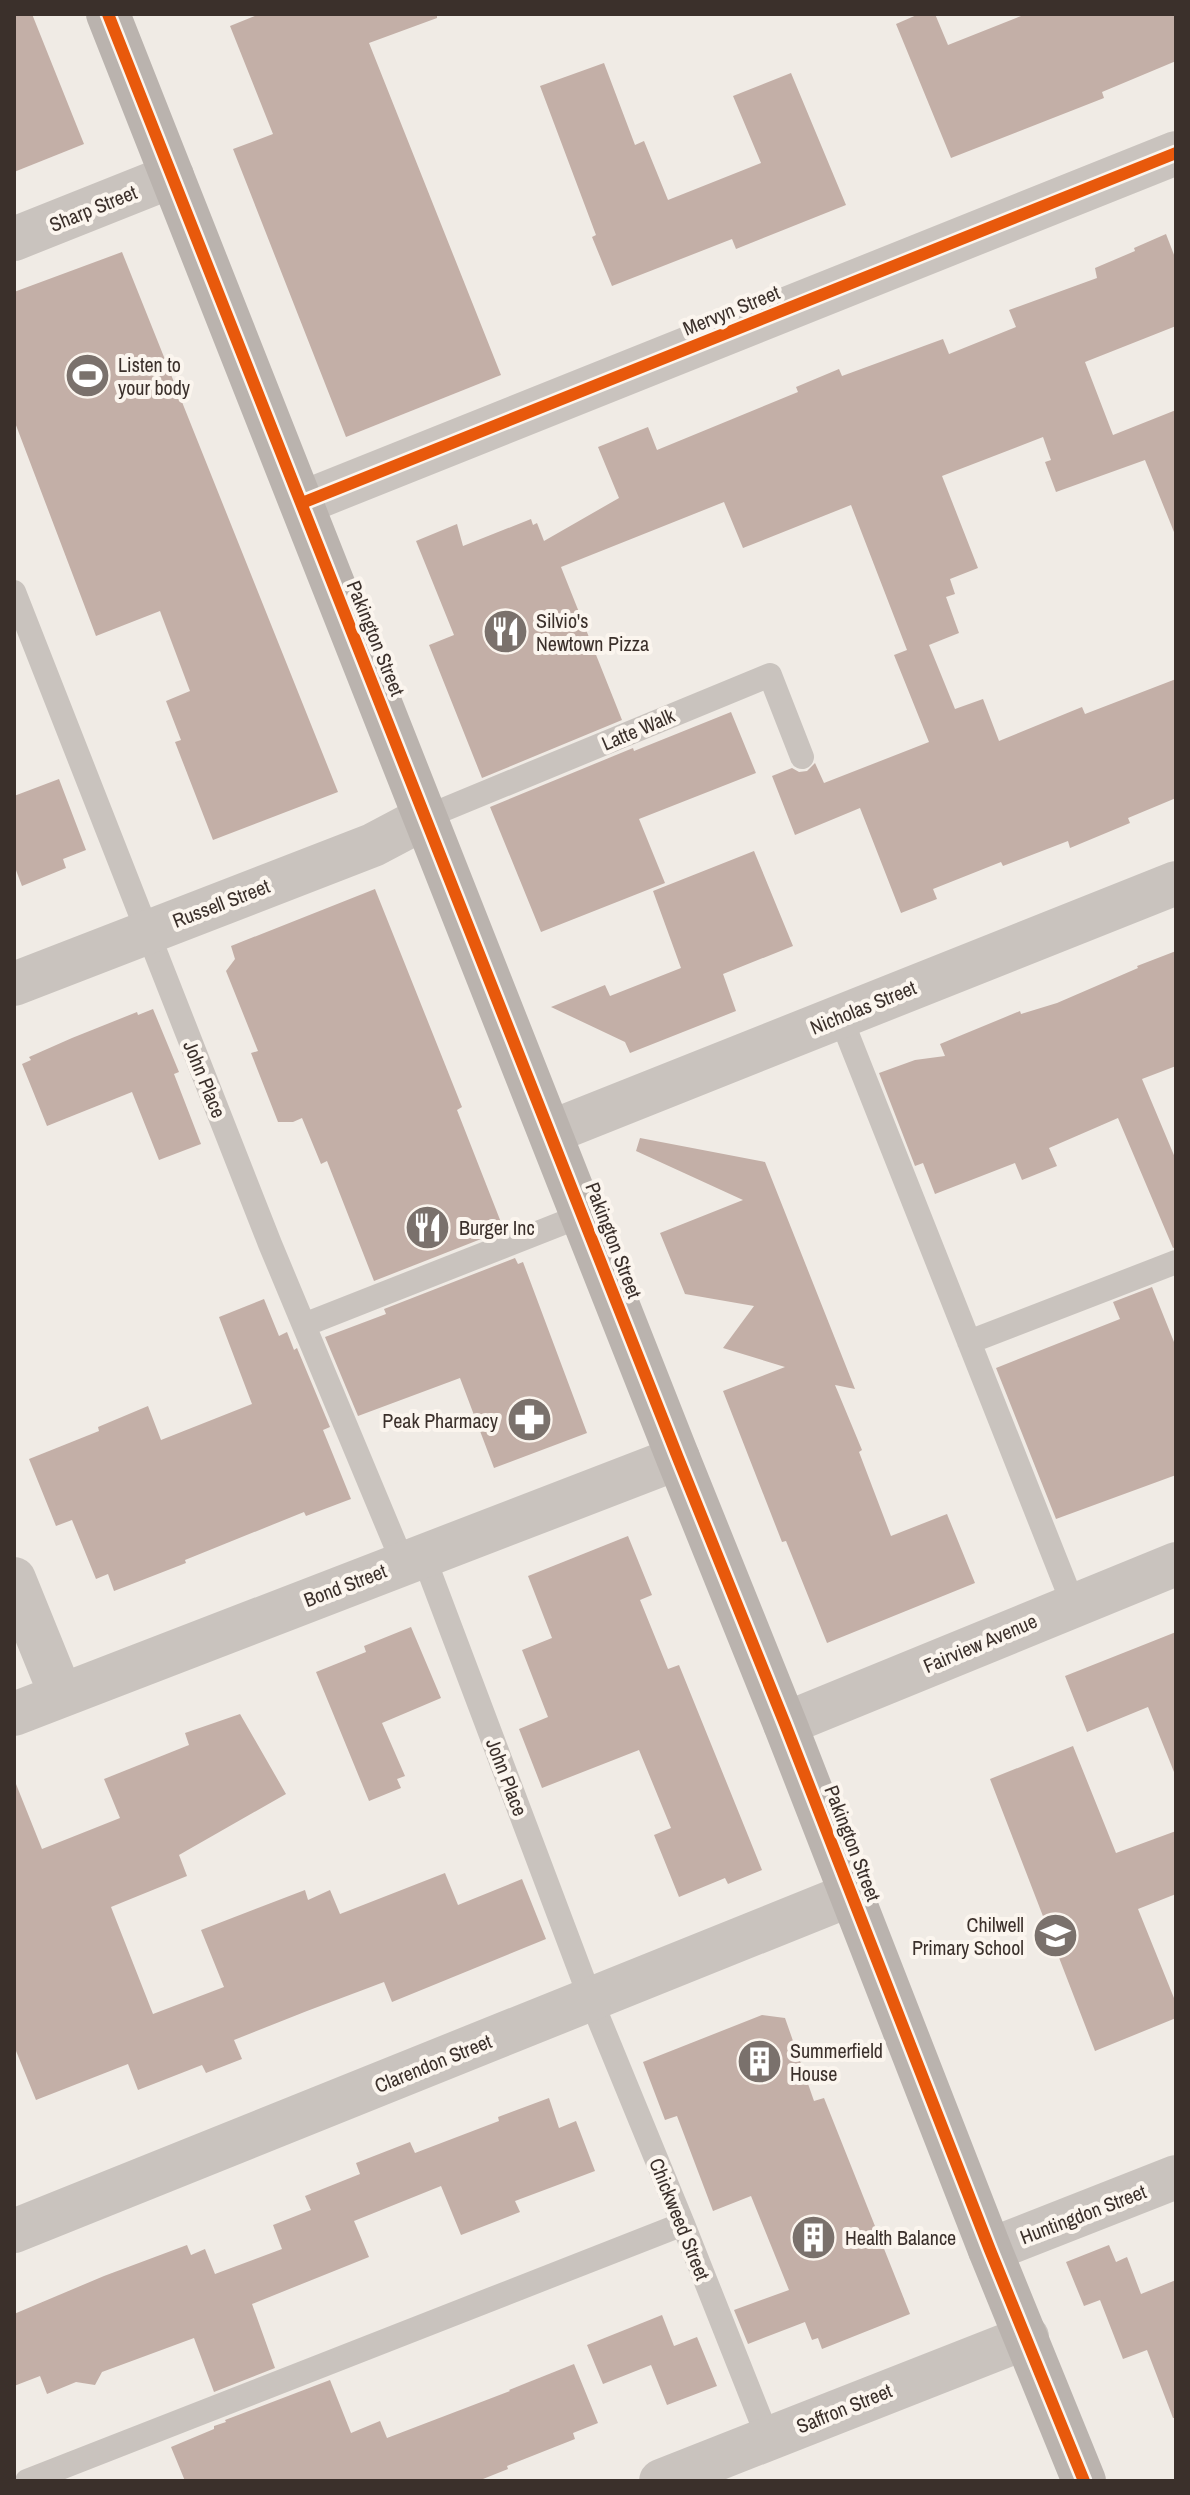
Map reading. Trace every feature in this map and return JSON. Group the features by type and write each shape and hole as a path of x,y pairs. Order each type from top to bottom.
{"street":[{"name":"Pakington Street","path":"108,14 990,2250 1084,2481"},
{"name":"Mervyn Street","path":"302,503 1176,153"},
{"name":"Sharp Street","path":"14,239 172,176"},
{"name":"Russell Street","path":"14,984 373,845 426,817"},
{"name":"Nicholas Street","path":"551,1132 1176,883"},
{"name":"Bond Street","path":"14,1714 678,1458"},
{"name":"Fairview Avenue","path":"785,1724 1176,1564"},
{"path":"14,1579 61,1695"},
{"name":"Clarendon Street","path":"14,2231 852,1894"},
{"name":"Huntingdon Street","path":"990,2250 1176,2177"},
{"name":"Saffron Street","path":"661,2481 1027,2337"}],"lane":[{"name":"John Place","path":"14,592 304,1325 413,1559 591,2000"},
{"name":"Latte Walk","path":"426,817 770,675 802,757"},
{"path":"840,1016 1073,1604"},
{"path":"304,1325 583,1215"},
{"path":"969,1342 1176,1262"},
{"name":"Chickweed Street","path":"591,2000 768,2438"},
{"path":"27,2481 683,2224"}],"building":[{"path":"14,14 32,14 84,144 14,172"},
{"path":"260,14 437,14 437,18 369,43 501,375 346,437 233,149 273,134 230,26"},
{"path":"919,14 935,14 948,45 1026,14 1176,14 1176,61 1102,92 1104,98 951,158 896,24"},
{"path":"604,63 635,145 644,141 668,200 761,163 733,96 791,73 846,205 736,249 732,239 612,286 540,86"},
{"path":"1166,234 1176,260 1176,326 1085,362 1113,435 1176,410 1176,532 1145,460 1056,492 1045,462 1051,460 1043,437 942,476 978,568 950,579 955,594 946,597 959,633 929,645 955,709 983,699 999,741 1082,707 1085,714 1176,679 1176,798 1128,818 1130,823 1070,848 1068,841 1003,866 1001,862 933,889 937,899 901,913 860,808 795,835 772,776 792,768 799,772 807,771 815,763 824,783 929,742 894,655 907,650 851,505 743,548 724,502 561,567 622,720 482,778 429,645 454,635 416,541 457,524 463,546 531,519 533,525 537,523 544,541 619,498 598,447 648,427 657,450 798,392 796,387 839,369 842,376 943,339 949,354 1016,327 1009,310 1097,278 1095,268"},
{"path":"122,252 338,792 213,840 175,742 181,740 166,701 190,691 160,611 96,636 14,420 14,292"},
{"path":"731,712 756,773 639,819 665,883 541,932 490,807 633,748 634,751"},
{"path":"59,779 86,850 63,859 66,868 22,886 14,865 14,796"},
{"path":"754,851 793,946 723,974 736,1011 630,1053 625,1042 551,1007 605,985 610,996 681,968 653,891"},
{"path":"375,889 462,1107 457,1110 504,1230 374,1281 327,1161 321,1164 302,1118 293,1122 278,1122 251,1053 258,1051 226,971 235,959 231,946"},
{"path":"1176,951 1176,1066 1142,1079 1176,1160 1176,1247 1173,1248 1118,1118 1049,1148 1057,1166 1022,1180 1015,1163 935,1194 923,1163 915,1166 879,1073 915,1060 945,1056 940,1044 1020,1011 1021,1014 1057,1003"},
{"path":"153,1009 179,1072 174,1074 201,1144 159,1160 132,1092 47,1126 22,1064 31,1060 29,1057 72,1038 137,1012 138,1015"},
{"path":"640,1138 765,1162 855,1389 835,1385 862,1450 859,1452 891,1536 947,1514 975,1583 827,1643 786,1541 782,1542 723,1391 785,1367 723,1348 754,1306 685,1294 660,1233 743,1200 636,1151"},
{"path":"515,1258 518,1264 523,1262 587,1433 494,1468 460,1378 358,1416 325,1337 386,1314 384,1309"},
{"path":"1152,1287 1176,1347 1176,1475 1056,1519 996,1368 1120,1319 1113,1302"},
{"path":"264,1299 279,1336 287,1332 294,1350 297,1348 330,1427 323,1430 351,1499 306,1516 304,1512 114,1591 108,1574 96,1579 72,1520 56,1526 29,1459 99,1431 98,1427 148,1406 161,1440 252,1404 219,1317"},
{"path":"628,1536 652,1595 640,1600 668,1669 679,1665 762,1870 728,1884 725,1878 679,1897 654,1835 671,1828 639,1750 542,1788 519,1729 548,1717 522,1650 552,1638 528,1576"},
{"path":"411,1627 441,1698 382,1723 405,1776 397,1779 401,1788 369,1801 316,1672 366,1652 364,1646"},
{"path":"1176,1632 1174,1772 1148,1707 1087,1732 1065,1676"},
{"path":"240,1714 286,1794 179,1855 187,1876 111,1907 153,2014 224,1987 201,1930 305,1890 308,1900 330,1890 340,1914 445,1873 458,1905 522,1879 546,1939 392,2002 384,1982 307,2011 234,2040 242,2059 206,2073 202,2065 138,2090 128,2064 36,2100 14,2046 14,1785 42,1849 120,1818 104,1779 189,1745 185,1733"},
{"path":"1073,1746 1116,1853 1176,1831 1176,1894 1138,1909 1176,2003 1176,2018 1095,2051 990,1779"},
{"path":"762,2015 785,2018 814,2101 824,2098 910,2314 822,2349 818,2338 812,2340 805,2322 748,2344 734,2310 789,2290 751,2196 713,2211 677,2116 665,2120 643,2062"},
{"path":"549,2098 559,2128 576,2121 595,2171 515,2201 520,2212 461,2235 441,2186 354,2221 369,2257 252,2304 275,2368 214,2392 194,2338 102,2372 95,2385 76,2382 47,2394 40,2376 14,2386 14,2314 187,2245 191,2255 205,2249 215,2274 282,2249 273,2225 311,2210 305,2196 360,2174 356,2163 410,2142 415,2153"},
{"path":"1109,2245 1116,2262 1127,2257 1141,2294 1176,2280 1176,2418 1173,2418 1147,2350 1123,2359 1100,2300 1084,2306 1066,2262"},
{"path":"662,2315 674,2346 697,2337 717,2386 667,2405 651,2365 603,2384 587,2345"},
{"path":"574,2364 598,2423 573,2433 575,2439 478,2481 185,2481 171,2447 214,2429 225,2420 330,2380 351,2433 380,2421 387,2438"}],"cycle path":[{"path":"108,14 990,2250 1084,2481"},
{"path":"302,503 1176,153"}],"place":[{"name":"Listen to your body","path":"87,375"},
{"name":"Silvio's Newtown Pizza","path":"505,632"},
{"name":"Burger Inc","path":"428,1227"},
{"name":"Peak Pharmacy","path":"529,1420"},
{"name":"Chilwell Primary School","path":"1055,1936"},
{"name":"Summerfield House","path":"759,2061"},
{"name":"Health Balance","path":"814,2237"}]}
